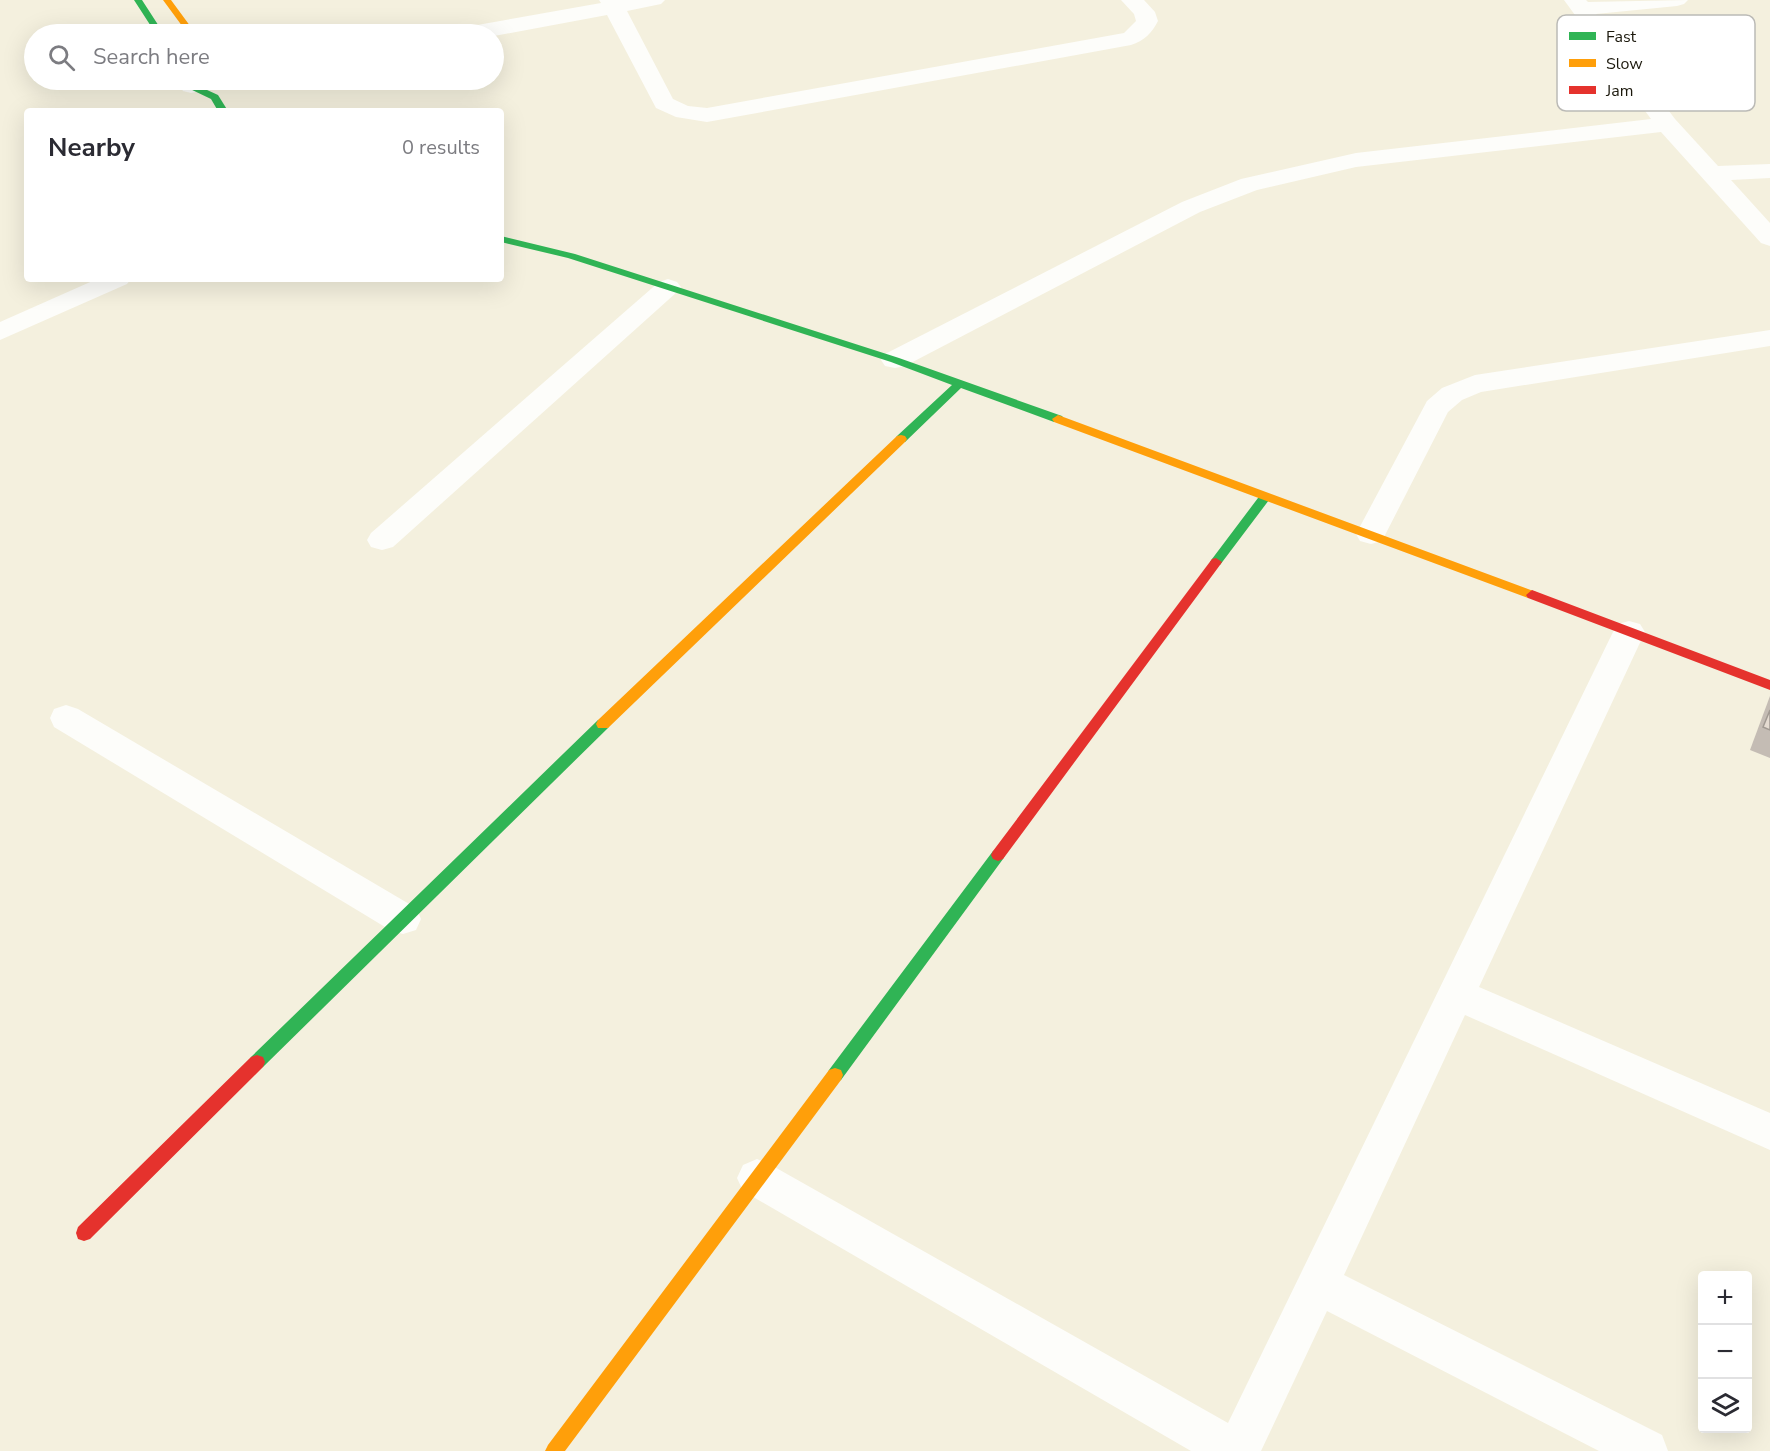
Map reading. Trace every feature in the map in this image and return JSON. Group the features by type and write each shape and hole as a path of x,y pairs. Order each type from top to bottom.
{"street":[{"path":"138,0 154,24"},
{"path":"167,0 185,24"},
{"path":"504,26 612,4 654,0"},
{"path":"612,4 664,103 686,114 706,114 1131,38 1143,29 1147,21 1144,12 1132,0"},
{"path":"1580,5 1677,0"},
{"path":"221,90 223,108"},
{"path":"1657,111 1770,238"},
{"path":"895,360 1191,207 1250,183 1356,160 1667,124"},
{"path":"1712,174 1770,171"},
{"path":"504,240 571,256 895,360 1371,534 1770,685"},
{"path":"0,332 111,282"},
{"path":"382,540 668,287"},
{"path":"1371,534 1437,407 1452,394 1475,384 1770,338"},
{"path":"84,1233 529,795 959,384"},
{"path":"554,1451 1265,497"},
{"path":"757,1178 1236,1451 1629,632"},
{"path":"66,718 403,919"},
{"path":"1456,994 1770,1132"},
{"path":"1317,1284 1646,1451"}],"building":[{"path":"1770,710 1770,730 1763,727"}],"traffic: fast":[{"path":"138,0 154,24"},
{"path":"200,90 215,97 221,108"},
{"path":"504,240 571,256 895,360 1058,419"},
{"path":"901,439 959,384"},
{"path":"1216,562 1265,497"},
{"path":"257,1062 603,724"},
{"path":"835,1075 998,855"}],"traffic: slow":[{"path":"167,0 185,24"},
{"path":"1058,419 1532,595"},
{"path":"603,724 901,439"},
{"path":"554,1451 835,1075"}],"traffic: jam":[{"path":"998,855 1216,562"},
{"path":"1532,595 1770,685"},
{"path":"84,1233 257,1062"}]}
